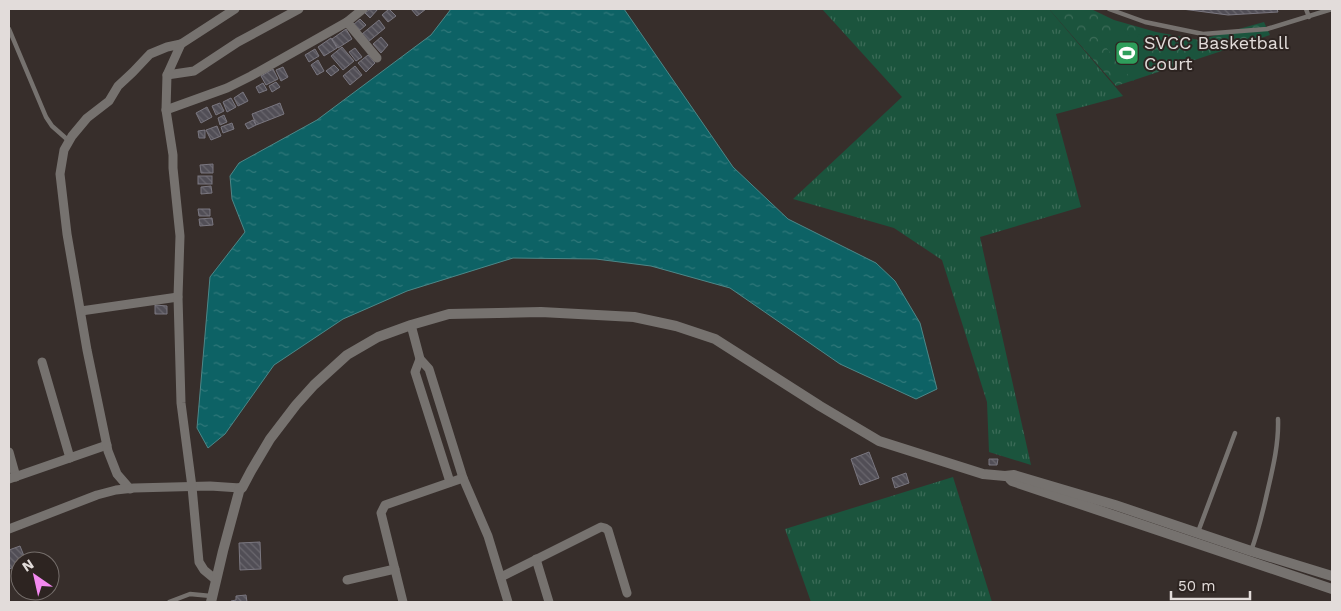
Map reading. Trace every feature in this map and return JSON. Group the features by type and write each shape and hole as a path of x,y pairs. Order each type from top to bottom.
{"street":[{"path":"130,489 118,474 107,445 67,234 60,174 64,150 72,136 87,118 109,101 118,86 150,54 180,44 235,9"},
{"path":"167,75 194,71 238,42 299,9"},
{"path":"166,110 227,88 347,22 364,9"},
{"path":"347,22 378,58"},
{"path":"180,44 167,75 166,110 173,155 180,236 178,297 181,403 199,562 204,570 216,580"},
{"path":"81,311 178,297"},
{"path":"212,599 240,488 242,488 270,440 296,405 314,385 347,355 378,337 449,314 541,312 634,317 676,326 715,339 879,441 978,472 1005,476 1012,481 1195,538 1332,588"},
{"path":"411,325 420,359 429,369 463,478 488,536 508,602"},
{"path":"420,359 416,372 450,482"},
{"path":"42,362 70,458"},
{"path":"9,452 12,478 107,445"},
{"path":"404,602 381,513 382,509 386,505 463,478"},
{"path":"9,529 97,495 116,490 210,486 240,488"},
{"path":"500,577 601,527 608,530 627,593"},
{"path":"1195,538 1250,550 1332,576"},
{"path":"536,559 549,602"},
{"path":"347,580 395,569"}],"lane":[{"path":"1108,9 1145,22 1202,34 1267,30 1332,10"},
{"path":"1306,9 1309,17"},
{"path":"9,30 46,117 52,126 69,141"},
{"path":"1250,550 1256,538 1272,470 1278,434 1278,419"},
{"path":"1195,538 1235,433"},
{"path":"169,602 190,594 212,599"}],"green space":[{"path":"822,9 1049,9 1123,96 1056,114 1081,207 980,237 1031,465 989,452 987,402 942,260 894,228 793,199 902,97"},
{"path":"1049,9 1091,9 1114,20 1156,32 1199,40 1264,22 1270,35 1116,86"},
{"name":"SVCC Basketball Court","path":"1121,26 1152,65 1133,81 1101,41"},
{"path":"1145,31 1175,39 1177,46 1171,51 1140,43 1137,36"},
{"path":"953,477 992,602 811,602 785,529"}],"water":[{"path":"451,9 624,9 733,167 788,219 876,263 895,281 920,323 937,389 916,399 840,364 730,288 651,266 596,259 513,258 407,291 343,319 274,365 225,434 208,448 197,428 210,277 245,232 232,199 230,176 239,163 317,120 431,35"}],"building":[{"path":"370,9 378,9 370,18 365,13"},
{"path":"389,9 396,16 388,22 382,15"},
{"path":"411,9 426,9 417,16"},
{"path":"1182,9 1277,9 1278,12 1228,15"},
{"path":"360,19 366,25 359,31 353,25"},
{"path":"379,20 385,28 368,42 362,34"},
{"path":"346,29 352,39 338,48 332,39"},
{"path":"381,37 388,45 381,53 373,44"},
{"path":"331,38 337,48 324,56 318,47"},
{"path":"342,47 354,61 343,70 331,56"},
{"path":"355,48 362,57 356,61 349,52"},
{"path":"315,49 319,56 309,62 305,55"},
{"path":"368,55 375,63 366,72 358,63"},
{"path":"318,60 324,71 317,75 311,65"},
{"path":"334,65 339,70 331,76 326,71"},
{"path":"355,66 362,75 350,85 343,76"},
{"path":"283,67 288,77 281,81 276,70"},
{"path":"273,69 278,79 266,85 261,76"},
{"path":"276,82 280,87 272,92 269,86"},
{"path":"263,83 267,90 259,93 256,87"},
{"path":"243,92 248,101 238,106 234,98"},
{"path":"231,98 236,107 227,112 223,102"},
{"path":"220,103 224,111 216,115 212,106"},
{"path":"280,103 284,114 256,125 252,114"},
{"path":"207,107 212,117 201,123 196,113"},
{"path":"224,115 227,122 220,125 218,118"},
{"path":"253,120 256,125 248,129 245,124"},
{"path":"232,123 234,129 223,133 221,127"},
{"path":"217,126 221,136 211,140 206,130"},
{"path":"205,130 205,138 199,138 198,131"},
{"path":"213,164 213,173 201,173 200,165"},
{"path":"198,176 212,176 212,184 198,184"},
{"path":"211,186 212,193 201,194 201,187"},
{"path":"198,209 210,209 210,216 199,216"},
{"path":"212,218 213,225 200,226 199,219"},
{"path":"155,305 167,306 167,314 155,314"},
{"path":"869,452 879,478 860,485 851,459"},
{"path":"989,459 998,459 997,465 989,465"},
{"path":"906,473 909,483 895,488 892,478"},
{"path":"260,542 261,569 240,570 239,543"},
{"path":"20,546 22,551 10,551 9,569 9,550"},
{"path":"246,595 247,602 231,602 236,600 236,596"}],"place":[{"name":"SVCC Basketball Court","path":"1127,53"}]}
